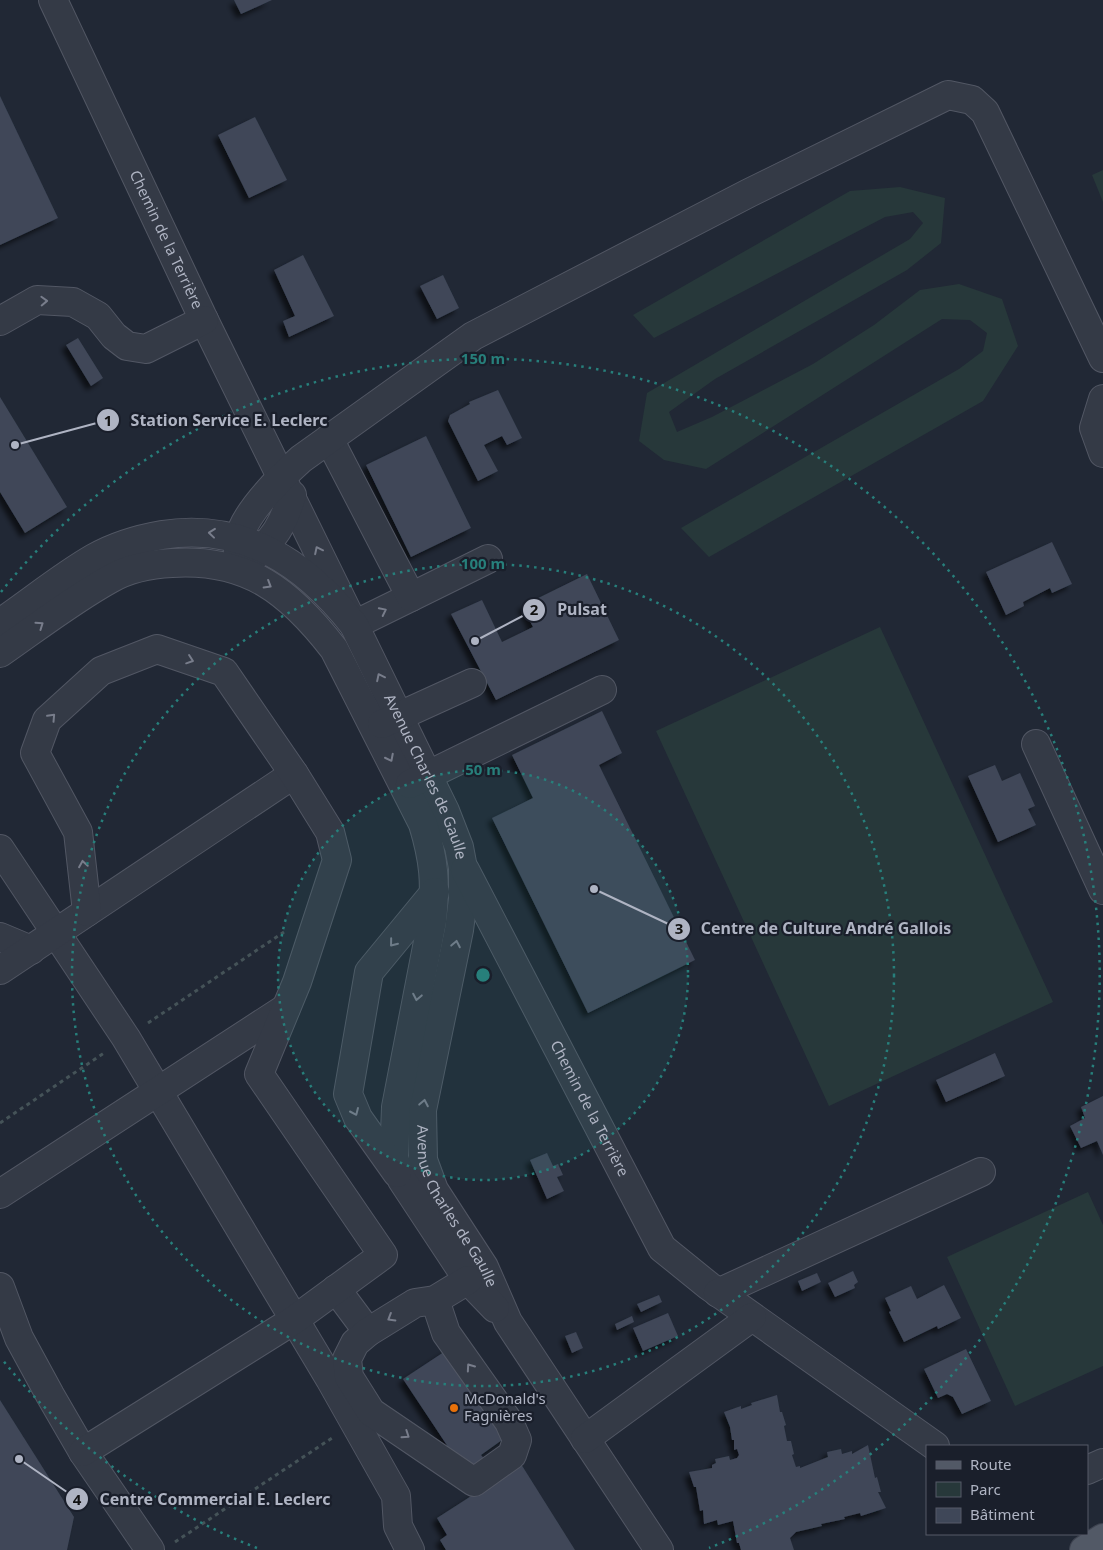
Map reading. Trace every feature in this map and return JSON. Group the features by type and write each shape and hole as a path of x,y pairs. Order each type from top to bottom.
{"main road":[{"path":"1084,1550 1103,1538"}],"street":[{"name":"Chemin de la Terrière","path":"53,0 204,320 354,625"},
{"path":"242,570 264,548 281,526 287,486 301,459 473,336 749,193 948,95 972,100 985,112 1103,358"},
{"path":"0,321 37,300 73,302 98,316 114,336 127,346 146,349 204,320"},
{"path":"1103,399 1094,428 1103,453"},
{"path":"329,439 411,597"},
{"path":"242,570 238,552 239,538 257,504 287,486"},
{"name":"Avenue Charles de Gaulle","path":"0,623 95,557 137,539 181,532 208,532 239,538 264,548 288,562 335,600 354,625 399,716 416,782 423,824 433,856 435,892 432,921 396,1107 394,1158 402,1180 468,1280 508,1322"},
{"path":"354,625 488,559"},
{"name":"Avenue Charles de Gaulle","path":"0,653 111,578 148,564 199,561 242,570 271,586 294,602 315,624 334,649 374,728 416,782 459,847 463,868 463,899 459,930 422,1110 423,1160 434,1190 484,1267 508,1322 660,1550"},
{"path":"83,1452 294,1320 383,1255 259,1074 297,982 337,860 330,832 294,774 224,672 157,649 101,671 47,720 35,753 78,832 87,912"},
{"path":"374,728 472,682"},
{"path":"416,782 602,690"},
{"path":"1036,744 1103,890"},
{"path":"0,970 294,774"},
{"path":"0,849 126,1038 355,1423 396,1496 398,1526 410,1550"},
{"name":"Chemin de la Terrière","path":"463,868 662,1248 718,1293 934,1445"},
{"path":"402,1180 358,1118 348,1094 369,972 435,892"},
{"path":"0,938 31,950"},
{"path":"0,1194 286,1008"},
{"path":"718,1293 981,1172"},
{"path":"435,1300 446,1333 509,1422 517,1440 512,1455 474,1482 371,1412 350,1378 347,1359 355,1343 368,1332 415,1303 435,1300 468,1280"},
{"path":"0,1287 19,1338 83,1452 160,1547"},
{"path":"336,1289 368,1332"},
{"path":"585,1439 752,1317"},
{"path":"1088,1470 1103,1463"}],"path":[{"path":"0,1122 322,906"},
{"path":"160,1547 355,1423"}],"green space":[{"path":"1103,170 1103,202 1092,175"},
{"path":"900,187 945,198 941,243 907,270 715,379 669,412 677,432 712,417 813,364 874,325 920,290 959,284 1002,299 1018,346 983,401 709,557 681,528 959,369 983,351 987,333 970,320 942,319 706,469 664,460 639,441 647,393 910,239 923,223 913,212 885,217 654,338 633,315 850,191"},
{"path":"880,627 1053,1002 829,1106 656,731"},
{"path":"1088,1192 1103,1225 1103,1366 1015,1406 947,1257"}],"building":[{"path":"234,0 272,0 241,14"},
{"path":"0,96 58,218 0,245"},
{"path":"255,117 287,180 249,198 218,135"},
{"path":"303,255 334,316 289,337 283,321 295,316 274,270"},
{"path":"443,275 459,308 437,319 420,286"},
{"path":"78,338 103,378 91,386 66,345"},
{"path":"498,390 522,438 507,445 502,436 484,445 498,471 478,481 448,421 450,415 470,404 469,402"},
{"path":"0,397 67,507 25,533 0,492"},
{"path":"426,436 471,528 411,557 366,465"},
{"path":"1052,542 1072,584 1052,593 1050,588 1023,602 1024,606 1006,615 986,572"},
{"path":"587,574 619,640 496,700 451,614 482,600 502,642 533,627 522,606"},
{"path":"602,711 622,753 599,765 695,960 588,1013 492,818 533,798 512,755"},
{"path":"995,765 1002,781 1020,773 1035,806 1028,809 1036,825 998,842 968,776"},
{"path":"995,1053 1005,1076 946,1102 936,1080"},
{"path":"1103,1096 1103,1155 1097,1141 1081,1148 1070,1126 1085,1118 1081,1107"},
{"path":"547,1153 553,1166 558,1164 563,1175 557,1177 564,1191 547,1199 530,1160"},
{"path":"853,1271 858,1282 854,1285 855,1288 835,1297 828,1283"},
{"path":"817,1273 821,1282 802,1291 798,1281"},
{"path":"944,1285 961,1318 938,1329 937,1326 904,1342 889,1312 891,1311 885,1298 911,1286 917,1299"},
{"path":"659,1295 662,1302 641,1312 637,1304"},
{"path":"668,1313 678,1336 643,1351 633,1328"},
{"path":"632,1316 634,1322 617,1330 615,1324"},
{"path":"576,1332 583,1348 572,1353 565,1336"},
{"path":"450,1348 509,1435 481,1455 485,1460 468,1477 403,1379"},
{"path":"966,1349 991,1401 962,1414 953,1397 947,1394 938,1398 924,1369"},
{"path":"777,1395 780,1412 782,1412 786,1425 784,1426 787,1441 791,1441 794,1454 792,1455 796,1467 800,1466 800,1468 828,1457 827,1452 841,1449 842,1454 852,1451 852,1454 868,1445 875,1478 877,1477 881,1492 878,1492 886,1508 861,1516 860,1513 844,1517 845,1519 796,1532 790,1538 794,1550 741,1550 739,1543 737,1543 733,1521 718,1525 717,1520 704,1524 703,1510 700,1511 696,1487 694,1487 689,1472 712,1468 712,1465 716,1463 715,1459 729,1456 730,1460 737,1458 739,1455 737,1449 734,1450 734,1440 732,1440 730,1427 724,1412 741,1406 741,1409 752,1405 751,1403"},
{"path":"0,1400 74,1517 67,1550 0,1550"},
{"path":"521,1464 575,1550 446,1550 440,1540 447,1535 437,1518"}],"place":[{"name":"Station Service E. Leclerc","path":"15,445"},
{"name":"Pulsat","path":"475,641"},
{"name":"Centre de Culture André Gallois","path":"594,889"},
{"name":"McDonald's Fagnières","path":"454,1408"},
{"name":"Centre Commercial E. Leclerc","path":"19,1459"}]}
